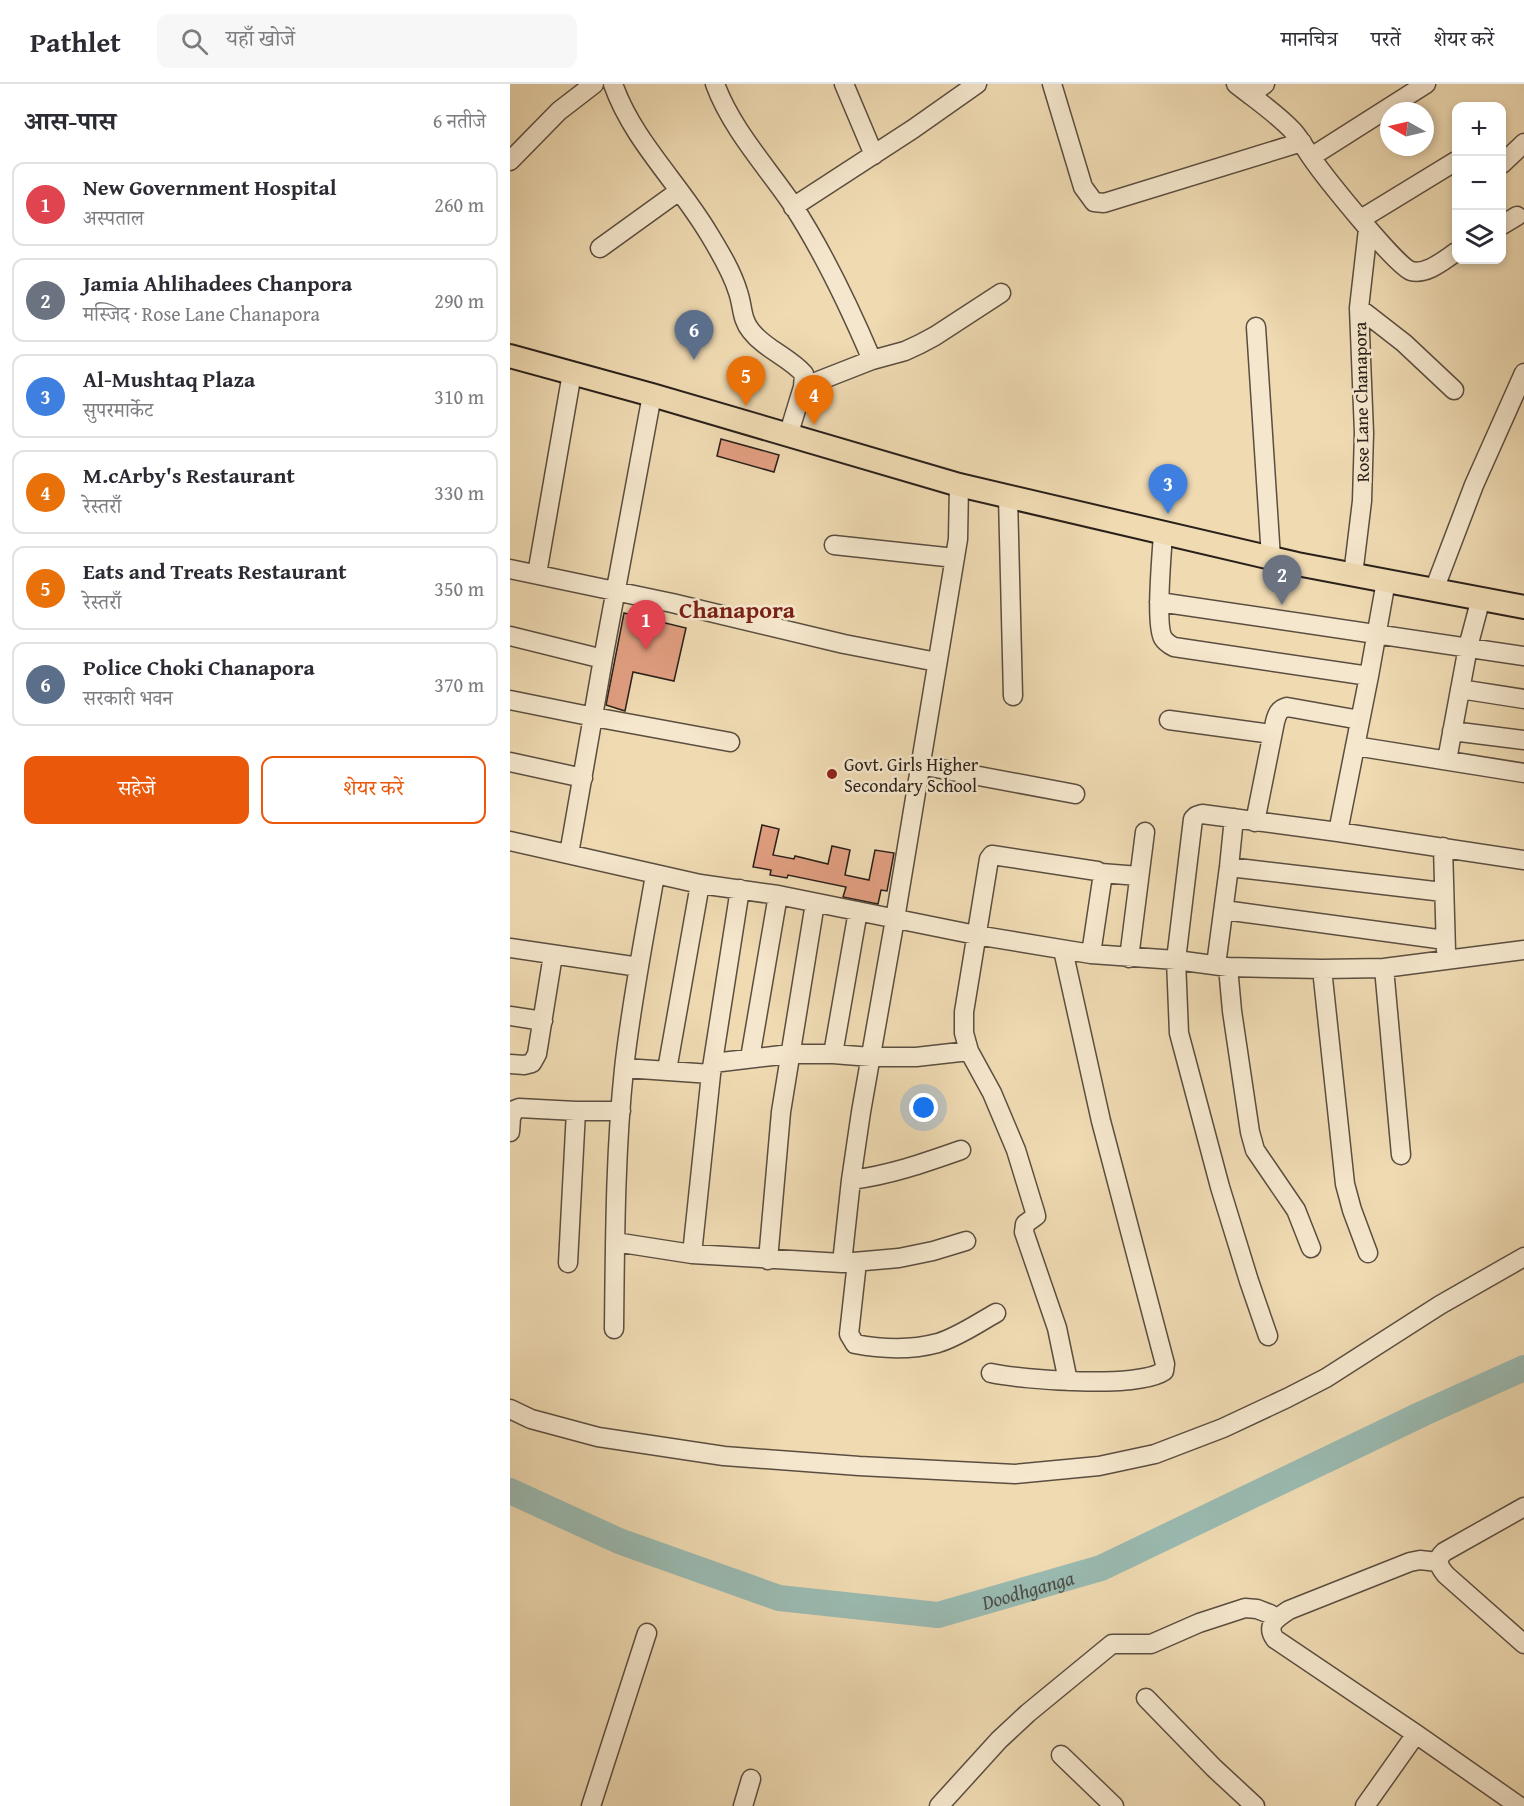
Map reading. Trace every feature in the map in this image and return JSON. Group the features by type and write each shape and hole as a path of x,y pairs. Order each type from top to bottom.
{"main road":[{"path":"510,356 959,485 1271,558 1524,607"}],"street":[{"path":"510,161 559,111 594,84"},
{"path":"613,84 619,103 634,128 709,233 732,277 745,323 760,340 804,374 803,387 788,436"},
{"path":"715,84 732,119 793,207 837,281 872,360"},
{"path":"844,84 874,155"},
{"path":"793,207 913,129 976,84"},
{"path":"1052,84 1083,187 1094,202 1104,203 1307,150 1426,84"},
{"path":"1243,90 1265,84"},
{"path":"1243,90 1277,116 1307,150 1364,224 1405,269 1414,272 1423,271 1452,254"},
{"path":"1506,161 1524,143"},
{"path":"1364,224 1452,163"},
{"path":"600,248 679,191"},
{"name":"Rose Lane Chanapora","path":"1353,575 1362,501 1364,433 1359,308 1364,224"},
{"path":"803,387 920,344 1001,293"},
{"path":"1359,308 1404,343 1454,390"},
{"path":"1256,327 1271,558"},
{"path":"537,574 572,373"},
{"path":"1434,590 1474,485 1523,378"},
{"path":"569,854 652,395"},
{"path":"959,485 959,530 955,558 851,1180 849,1334 855,1344 908,1347 939,1342 996,1313"},
{"path":"1008,497 1013,696"},
{"path":"1163,533 1159,602 1162,637 1167,643 1174,647 1369,676"},
{"path":"834,545 955,558"},
{"path":"510,569 672,603 844,644 938,662"},
{"path":"1338,832 1386,581"},
{"path":"1447,760 1468,647 1481,598"},
{"path":"1159,602 1524,656"},
{"path":"510,636 603,658"},
{"path":"1460,689 1524,699"},
{"path":"510,700 730,742"},
{"path":"1255,822 1272,734 1277,714 1282,708 1360,720"},
{"path":"1169,720 1272,734"},
{"path":"1452,731 1524,740"},
{"path":"1355,746 1524,773"},
{"path":"510,762 583,778"},
{"path":"920,765 1075,794"},
{"path":"1268,1336 1220,1187 1179,1033 1176,960 1193,819 1202,814 1524,860"},
{"path":"1234,818 1224,910 1222,966 1232,1011 1250,1132 1255,1150 1290,1200 1311,1248"},
{"path":"1129,958 1145,832"},
{"path":"510,841 700,884 778,895 976,935 1091,954 1222,966 1323,969 1384,968 1524,950"},
{"path":"1443,847 1447,960"},
{"path":"1068,1381 1057,1328 1024,1232 1025,1224 1036,1216 1035,1212 1016,1150 992,1093 969,1051 964,1034 964,1012 988,859 992,855 1101,873 1139,876"},
{"path":"1229,867 1443,892"},
{"path":"1091,954 1102,880 1101,873"},
{"path":"614,1329 621,1111 639,967 655,875"},
{"path":"667,1070 700,884"},
{"path":"692,1254 712,1068 740,889"},
{"path":"750,1058 778,895"},
{"path":"768,1260 781,1112 815,903"},
{"path":"1224,910 1445,940"},
{"path":"833,1054 858,911"},
{"path":"510,948 639,967"},
{"path":"991,1373 1012,1378 1121,1381 1164,1371 1165,1364 1101,1121 1063,950"},
{"path":"510,1064 532,1063 537,1054 553,955"},
{"path":"1384,968 1401,1155"},
{"path":"1323,969 1345,1184 1368,1253"},
{"path":"510,1016 543,1021"},
{"path":"625,1068 667,1070 712,1068 750,1058 790,1054 833,1054 871,1058 916,1057 969,1051"},
{"path":"510,1132 514,1110 519,1108 621,1111"},
{"path":"568,1263 576,1111"},
{"path":"851,1180 885,1175 961,1150"},
{"path":"615,1242 692,1254 850,1263 899,1258 966,1241"},
{"path":"510,1409 531,1419 597,1437 724,1456 1015,1474 1099,1466 1155,1454 1223,1428 1287,1398 1326,1378 1440,1305 1524,1257"},
{"path":"1520,1635 1446,1575 1438,1562 1444,1552 1524,1507"},
{"path":"1438,1562 1420,1560 1410,1562 1289,1610 1276,1619 1271,1626 1271,1633 1275,1639 1519,1806"},
{"path":"939,1806 999,1740 1028,1713 1112,1644 1151,1644 1199,1623 1245,1608 1257,1609 1276,1619"},
{"path":"591,1806 647,1633"},
{"path":"1146,1698 1214,1768 1255,1806"},
{"path":"1365,1806 1416,1734"},
{"path":"1061,1755 1114,1806"},
{"path":"743,1806 751,1779"}],"building":[{"path":"721,439 779,455 774,472 717,456"},
{"path":"624,613 686,628 674,681 633,672 625,711 606,705"},
{"path":"762,825 779,829 773,855 794,859 795,856 828,864 832,846 850,850 845,875 869,880 875,850 894,853 887,891 881,890 878,904 843,897 846,887 788,875 787,878 770,875 771,870 753,867"}],"waterway":[{"name":"Doodhganga","path":"510,1491 619,1541 779,1598 938,1615 1101,1568 1424,1413 1524,1368"}],"place":[{"name":"Police Choki Chanapora","path":"694,360"},
{"name":"Eats and Treats Restaurant","path":"746,406"},
{"name":"M.cArby's Restaurant","path":"814,425"},
{"name":"Al-Mushtaq Plaza","path":"1168,514"},
{"name":"Jamia Ahlihadees Chanpora","path":"1282,605"},
{"name":"New Government Hospital","path":"646,650"},
{"name":"Govt. Girls Higher Secondary School","path":"832,774"}],"district":[{"name":"Chanapora","path":"737,609"}]}
